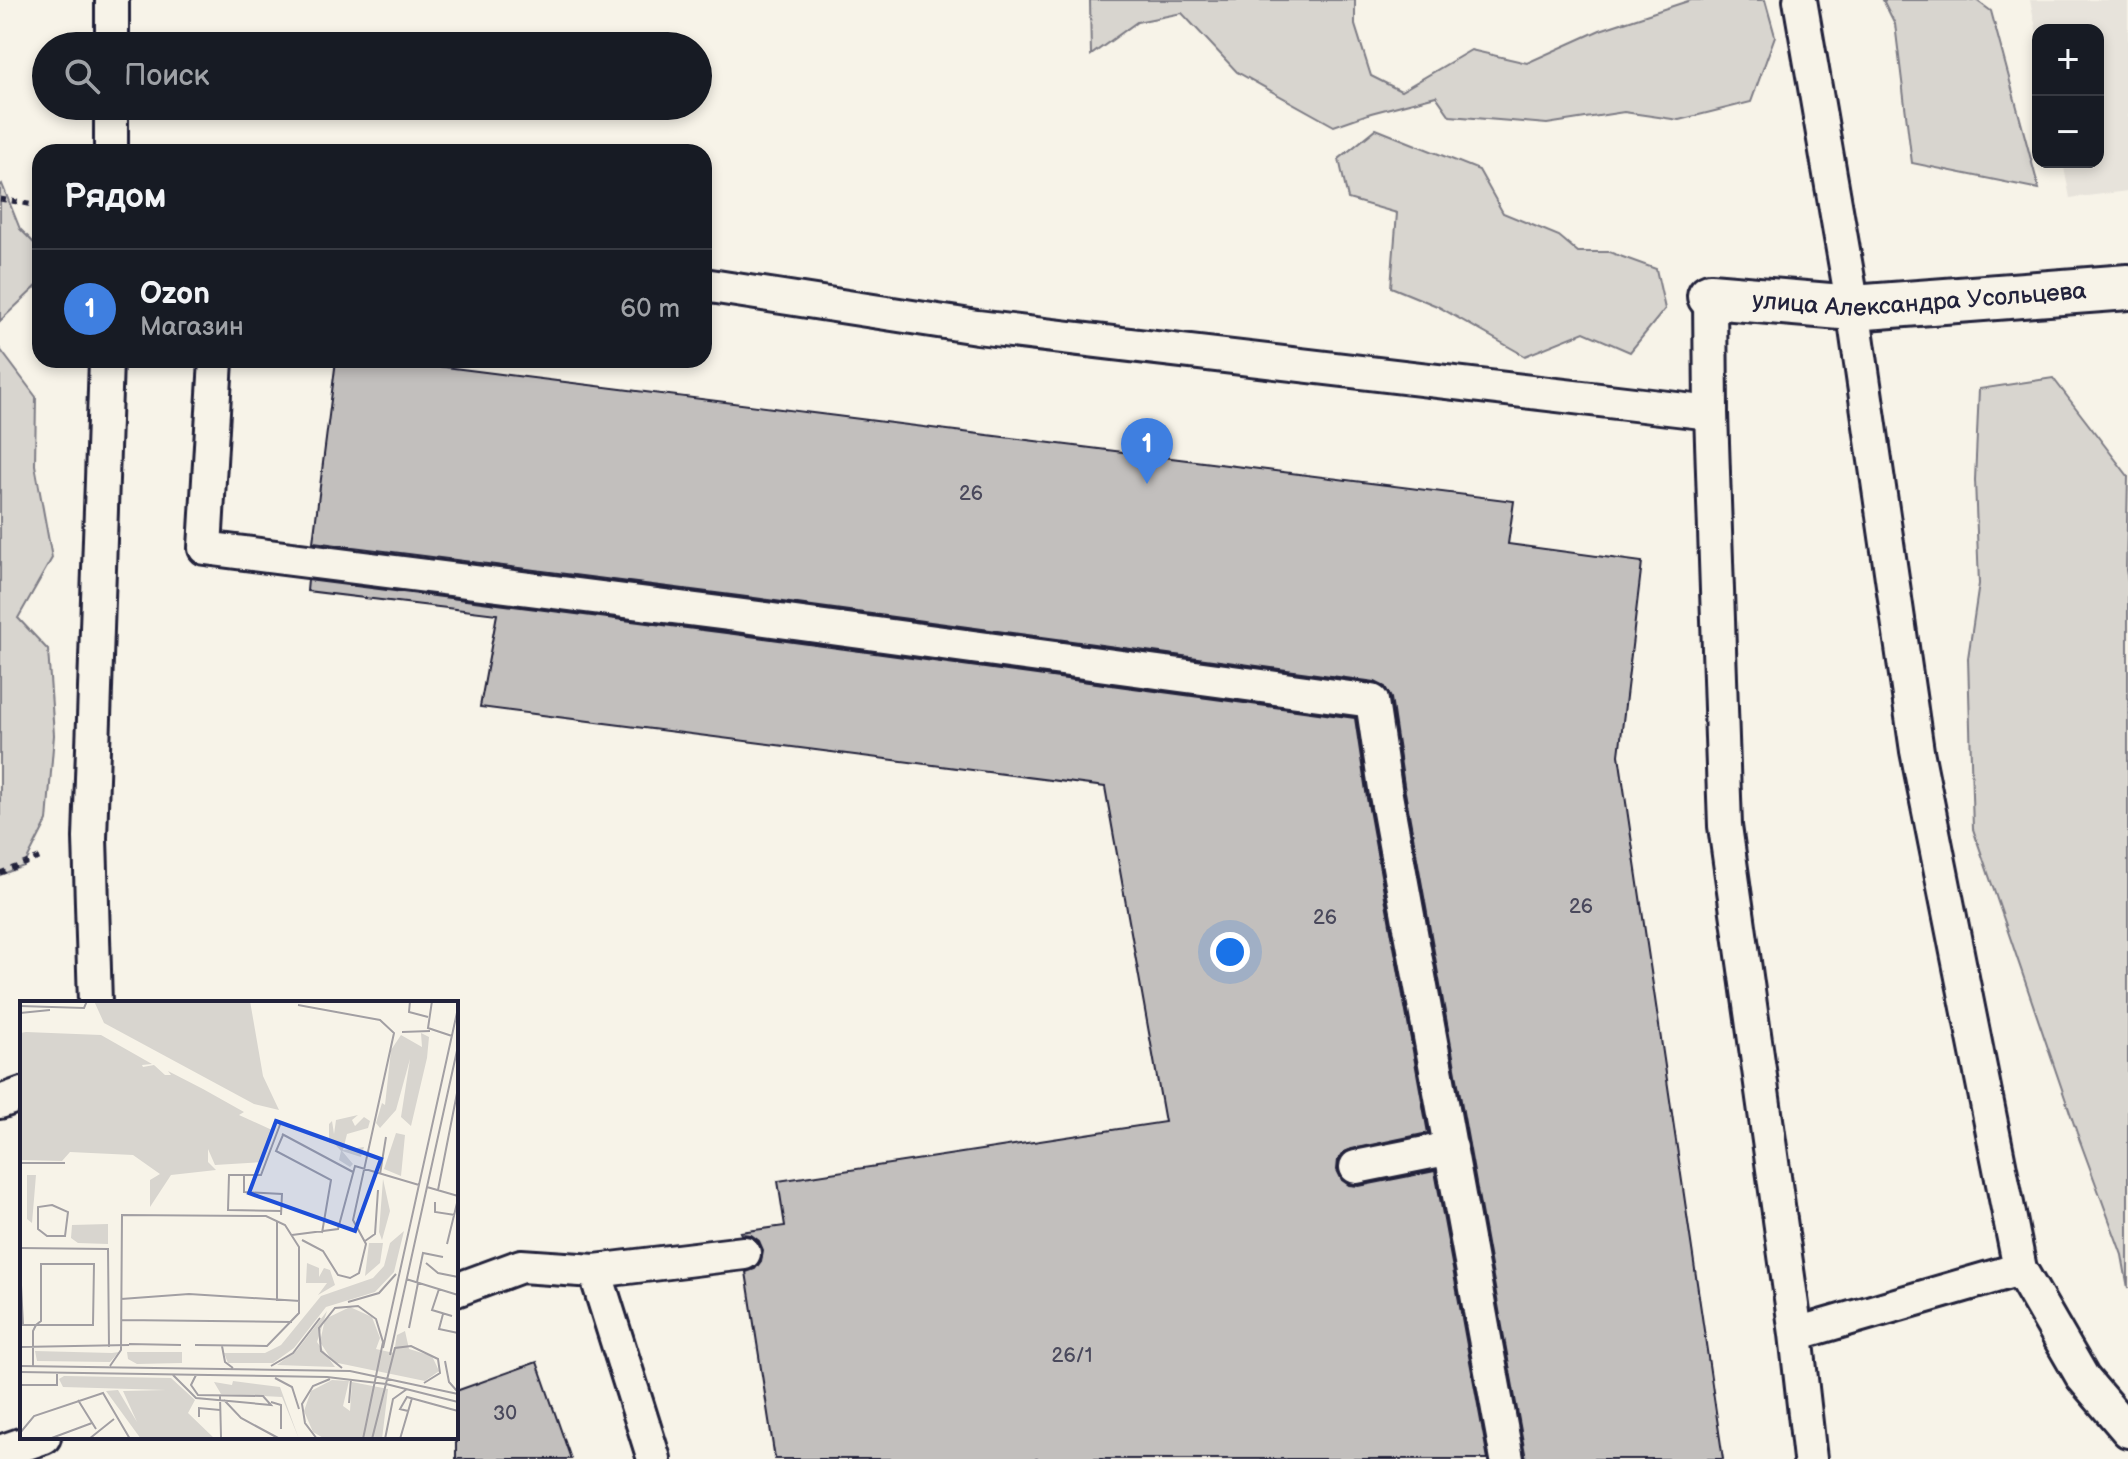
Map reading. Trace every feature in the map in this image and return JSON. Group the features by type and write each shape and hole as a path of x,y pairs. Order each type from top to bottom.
{"street":[{"name":"улица Александра Усольцева","path":"1710,296 1853,308 2128,287"}],"lane":[{"path":"112,0 112,32"},
{"path":"1800,0 1853,308 1917,751 2020,1269 2083,1378 2128,1431"},
{"path":"111,120 111,144"},
{"path":"712,286 977,327 1711,413"},
{"path":"1710,296 1725,826 1796,1334 1810,1459"},
{"path":"95,1001 90,838 106,368"},
{"path":"216,368 205,548 752,617 1372,701 1386,795 1507,1459"},
{"path":"0,1102 20,1095"},
{"path":"1356,1167 1451,1148"},
{"path":"458,1289 521,1266 595,1271 744,1253"},
{"path":"1796,1334 2020,1269"},
{"path":"595,1271 654,1459"},
{"path":"0,1452 38,1439"}],"path":[{"path":"0,199 32,205"}],"shaded area":[{"path":"1090,0 1355,0 1355,25 1371,76 1401,91 1471,50 1527,63 1600,30 1691,0 1765,0 1775,36 1751,102 1679,120 1624,112 1547,124 1450,116 1436,96 1334,126 1237,72 1182,13 1137,22 1091,55"},
{"path":"1883,0 1976,0 1991,11 2039,189 1912,163 1895,24"},
{"path":"2030,0 2128,0 2128,191 2070,198 2064,168 2104,168 2104,24 2035,24"},
{"path":"1376,129 1479,170 1503,213 1559,236 1578,252 1609,252 1656,269 1665,309 1630,352 1584,332 1525,356 1437,306 1391,287 1397,213 1348,199 1339,159"},
{"path":"2,184 20,229 32,241 32,291 0,321"},
{"path":"0,349 36,397 35,465 52,558 18,618 48,650 54,735 47,821 24,866 0,875"},
{"path":"2053,378 2128,476 2128,1288 2122,1255 1973,829 1968,658 1979,584 1975,480 1979,389"}],"building":[{"path":"335,368 454,368 1514,501 1508,544 1642,562 1619,755 1723,1459 1526,1459 1405,792 1391,698 1385,687 1375,682 313,542"},
{"path":"308,580 1355,718 1428,1133 1344,1152 1338,1160 1337,1170 1342,1180 1359,1186 1435,1171 1488,1459 775,1459 746,1272 755,1269 761,1261 763,1250 759,1241 740,1232 785,1226 778,1181 1165,1122 1105,787 480,707 497,614 307,591"},
{"path":"537,1362 571,1459 456,1459 458,1390"}],"place":[{"name":"Ozon","path":"1147,484"}]}
